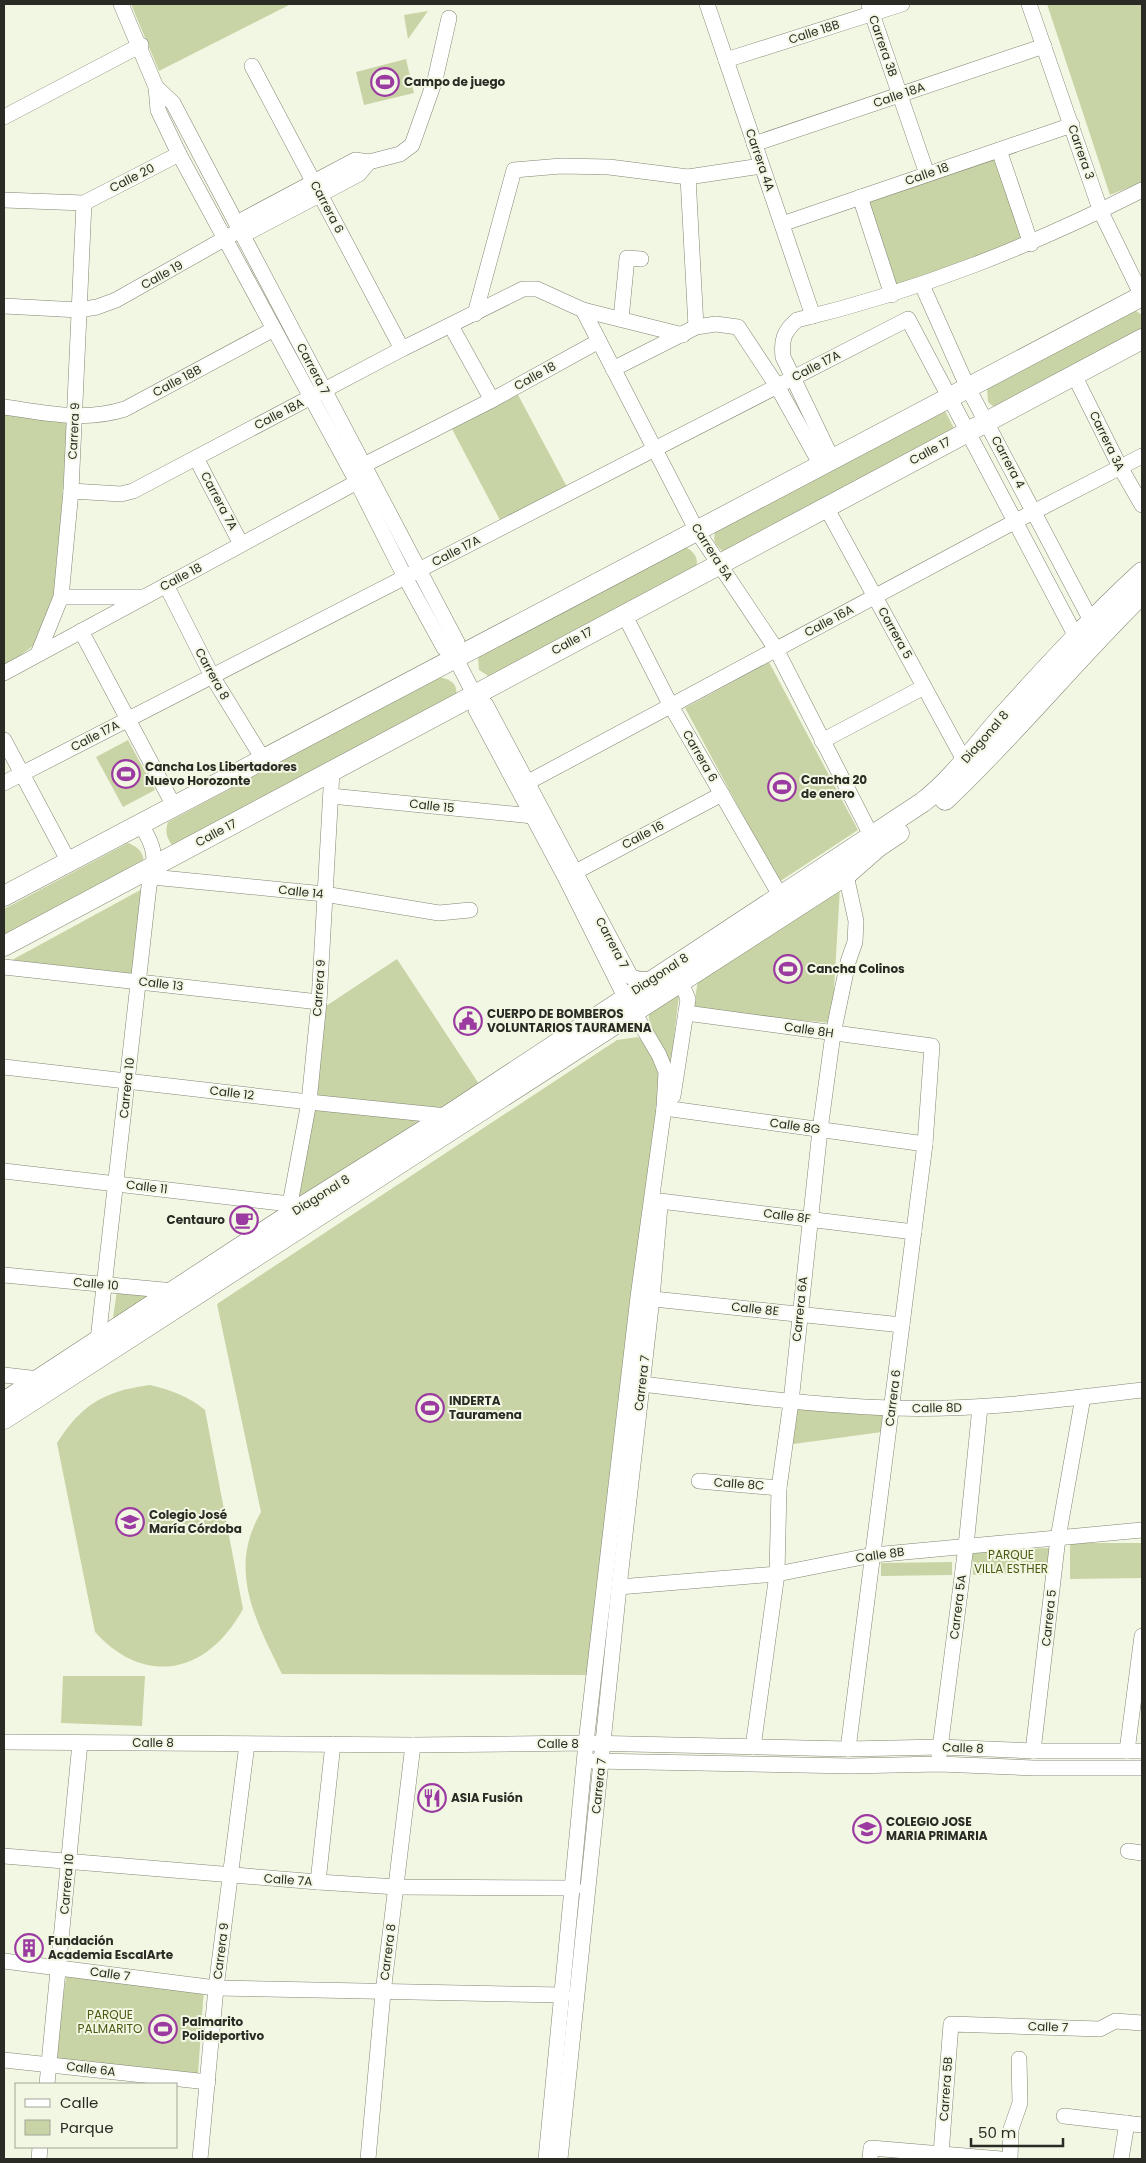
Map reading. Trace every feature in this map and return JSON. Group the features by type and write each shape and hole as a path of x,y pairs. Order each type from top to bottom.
{"street":[{"name":"Carrera 7","path":"122,4 156,87 158,110 179,154 274,329 364,465 457,642 455,657"},
{"name":"Carrera 4A","path":"707,4 813,316"},
{"name":"Calle 18B","path":"726,60 870,9 902,4"},
{"name":"Carrera 3","path":"1030,4 1101,212 1142,296"},
{"name":"Carrera 3B","path":"870,9 927,174"},
{"name":"Calle 19","path":"4,306 79,310 116,300 240,230 251,231 317,188 359,174 372,161 400,154 412,145 435,80 449,18"},
{"path":"4,117 140,45"},
{"name":"Calle 18A","path":"754,144 1044,46"},
{"name":"Carrera 6","path":"252,66 402,349"},
{"name":"Carrera 7","path":"156,87 173,103 240,230 318,394 357,482 405,577 444,648 455,657 474,694 476,710 523,785 570,874 629,1004 659,1055 666,1072 667,1109 660,1201 645,1298 642,1384 603,1745 594,1761 574,1888 546,2159"},
{"name":"Calle 18","path":"782,224 1072,125"},
{"path":"999,150 1030,244"},
{"name":"Calle 20","path":"84,202 179,154"},
{"path":"475,314 514,170 561,166 609,167 688,177 761,166"},
{"path":"688,177 696,327"},
{"path":"827,462 783,357 781,343 786,329 798,320 892,295 1030,244 1101,212 1142,190"},
{"path":"860,197 892,295"},
{"path":"4,200 84,202"},
{"name":"Carrera 9","path":"38,654 61,597 71,491 84,202"},
{"path":"621,319 627,258 641,259"},
{"name":"Carrera 4","path":"922,285 968,388 1095,628"},
{"name":"Calle 18A","path":"71,491 121,494 133,491 402,349 523,289 537,288 583,310"},
{"path":"4,896 1142,296"},
{"path":"583,310 683,335"},
{"name":"Carrera 5A","path":"583,310 697,530 776,649 871,835"},
{"name":"Calle 17A","path":"4,783 908,319 948,398"},
{"path":"613,368 696,327 728,324 738,327 827,462"},
{"path":"451,326 492,400"},
{"name":"Calle 18B","path":"75,416 103,416 125,408 274,329"},
{"name":"Calle 17","path":"4,946 152,871 474,694 1142,338"},
{"name":"Calle 18","path":"364,465 492,400 599,341"},
{"name":"Carrera 3A","path":"1074,375 1120,468 1142,505"},
{"path":"948,398 1085,654"},
{"path":"4,407 75,416"},
{"name":"Calle 16A","path":"523,785 1034,511 1142,456"},
{"name":"Carrera 7A","path":"196,458 242,544"},
{"name":"Calle 18","path":"4,673 357,482"},
{"name":"Carrera 5","path":"826,507 969,766"},
{"name":"Diagonal 8","path":"629,1004 655,977 923,802 969,766 1085,654 1095,628 1142,572"},
{"name":"Carrera 8","path":"166,585 212,676 263,759"},
{"name":"Diagonal 8","path":"4,1419 102,1347 178,1297 301,1210 451,1122 629,1004 678,982 846,875 878,847 938,808 969,766 1075,635 1095,628 1142,594"},
{"path":"61,597 144,597"},
{"name":"Carrera 6","path":"624,614 671,706 781,896"},
{"path":"81,631 174,806"},
{"path":"822,741 924,687"},
{"path":"4,740 69,862"},
{"name":"Carrera 9","path":"301,1210 308,1102 318,1002 332,771"},
{"name":"Carrera 7","path":"523,785 533,816 570,874 631,978 646,980 655,977 668,977 678,982 684,988 688,999 667,1109 645,1298 586,1744 594,1761 560,2159"},
{"name":"Calle 16","path":"570,874 722,794"},
{"name":"Calle 15","path":"331,796 533,816"},
{"name":"Carrera 10","path":"102,1347 105,1284 148,886 154,850 140,824"},
{"name":"Calle 14","path":"152,871 449,913 470,910"},
{"name":"Carrera 6A","path":"753,1747 777,1574 778,1488 791,1402 820,1130 833,1034 848,962 855,942 856,921 846,875"},
{"name":"Calle 13","path":"4,967 318,1002"},
{"name":"Calle 8H","path":"686,1013 932,1046"},
{"name":"Carrera 6","path":"848,1749 925,1144 932,1046"},
{"name":"Calle 12","path":"4,1067 308,1102 451,1122"},
{"name":"Calle 8G","path":"667,1109 925,1144"},
{"name":"Calle 11","path":"4,1171 116,1184 301,1210"},
{"name":"Calle 8F","path":"660,1201 914,1232"},
{"name":"Calle 10","path":"4,1275 105,1284 178,1297"},
{"name":"Calle 8E","path":"645,1298 902,1325"},
{"name":"Diagonal 8","path":"4,1402 40,1379 102,1347"},
{"path":"4,1375 40,1379"},
{"name":"Calle 8D","path":"642,1384 791,1402 891,1408 980,1407 1142,1390"},
{"name":"Carrera 5","path":"1034,1751 1058,1538 1083,1397"},
{"name":"Carrera 5A","path":"939,1764 966,1546 980,1407"},
{"name":"Calle 8C","path":"699,1481 778,1488"},
{"name":"Calle 8B","path":"619,1587 777,1574 872,1555 1142,1530"},
{"path":"1135,1751 1142,1636"},
{"name":"Calle 8","path":"4,1742 413,1745 586,1744 848,1749 940,1747 1034,1751 1135,1751"},
{"name":"Carrera 10","path":"47,2083 60,1967 80,1743"},
{"name":"Carrera 9","path":"200,2159 216,1988 247,1744"},
{"path":"318,1882 333,1744"},
{"name":"Carrera 8","path":"368,2159 383,1993 394,1895 398,1887 413,1745"},
{"name":"Calle 8","path":"594,1761 754,1762 851,1766 939,1764 1034,1768 1142,1768"},
{"name":"Calle 7A","path":"4,1856 230,1876 398,1887 574,1888"},
{"name":"Calle 7","path":"4,1961 216,1988 383,1993 563,1995"},
{"name":"Calle 7","path":"951,2024 1100,2028 1115,2021 1142,2023"},
{"name":"Carrera 5B","path":"941,2154 951,2024"},
{"path":"1010,2159 1011,2129 1020,2103 1019,2059"},
{"name":"Calle 6A","path":"4,2060 208,2082"},
{"path":"1064,2116 1135,2124 1121,2159"},
{"path":"870,2159 871,2148 1001,2159"}],"green space":[{"path":"131,4 291,4 159,71"},
{"path":"1047,4 1142,4 1142,182 1110,195"},
{"path":"428,11 408,39 404,15"},
{"name":"Campo de juego","path":"406,59 414,93 364,105 356,72"},
{"path":"997,153 1028,240 894,287 863,200"},
{"path":"1133,309 1142,315 1142,332 994,407 988,402 987,388"},
{"path":"517,393 567,487 501,522 452,429"},
{"path":"943,407 956,432 724,552 716,545 714,536 717,529"},
{"path":"4,411 68,417 55,603 33,646 4,667"},
{"path":"683,546 695,555 697,561 696,569 490,677 479,670 478,657 481,653"},
{"name":"Cancha 20 de enero","path":"769,662 858,830 779,882 685,708"},
{"path":"439,677 449,680 456,688 455,702 172,845 170,842 167,837 168,822"},
{"name":"Cancha Los Libertadores Nuevo Horozonte","path":"128,740 155,790 123,807 96,757"},
{"path":"128,843 136,847 141,853 144,869 4,944 4,909"},
{"path":"144,888 132,975 12,960"},
{"path":"840,888 832,1023 693,1011 699,974"},
{"path":"397,959 479,1084 441,1109 315,1097 326,1006"},
{"path":"679,995 670,1070 658,1047 650,1027 649,1018 650,1010 654,1005"},
{"name":"INDERTA Tauramena","path":"638,1037 650,1048 662,1078 589,1675 282,1674 255,1615 249,1595 246,1575 246,1554 251,1533 261,1512 217,1304 617,1040"},
{"path":"314,1104 429,1117 301,1199 299,1196"},
{"path":"117,1290 162,1294 112,1325"},
{"path":"150,1385 179,1394 205,1410 243,1609 229,1631 212,1647 194,1659 175,1666 155,1666 135,1661 115,1650 95,1632 57,1443 75,1419 95,1402 119,1391"},
{"path":"793,1405 883,1415 882,1432 786,1445"},
{"path":"1070,1543 1142,1543 1142,1578 1070,1579"},
{"name":"PARQUE VILLA ESTHER","path":"1049,1548 1050,1572 973,1575 972,1551"},
{"path":"952,1562 952,1575 881,1576 881,1563"},
{"path":"63,1676 145,1676 142,1726 61,1723"},
{"name":"PARQUE PALMARITO","path":"67,1972 204,1988 198,2074 53,2061"}],"place":[{"name":"Campo de juego","path":"385,82"},
{"name":"Cancha Los Libertadores Nuevo Horozonte","path":"126,774"},
{"name":"Cancha 20 de enero","path":"782,787"},
{"name":"Cancha Colinos","path":"788,969"},
{"name":"CUERPO DE BOMBEROS VOLUNTARIOS TAURAMENA","path":"468,1021"},
{"name":"Centauro","path":"244,1220"},
{"name":"INDERTA Tauramena","path":"430,1408"},
{"name":"Colegio José María Córdoba","path":"130,1522"},
{"name":"ASIA Fusión","path":"432,1798"},
{"name":"COLEGIO JOSE MARIA PRIMARIA","path":"867,1829"},
{"name":"Fundación Academia EscalArte","path":"29,1948"},
{"name":"Palmarito Polideportivo","path":"163,2029"}]}
